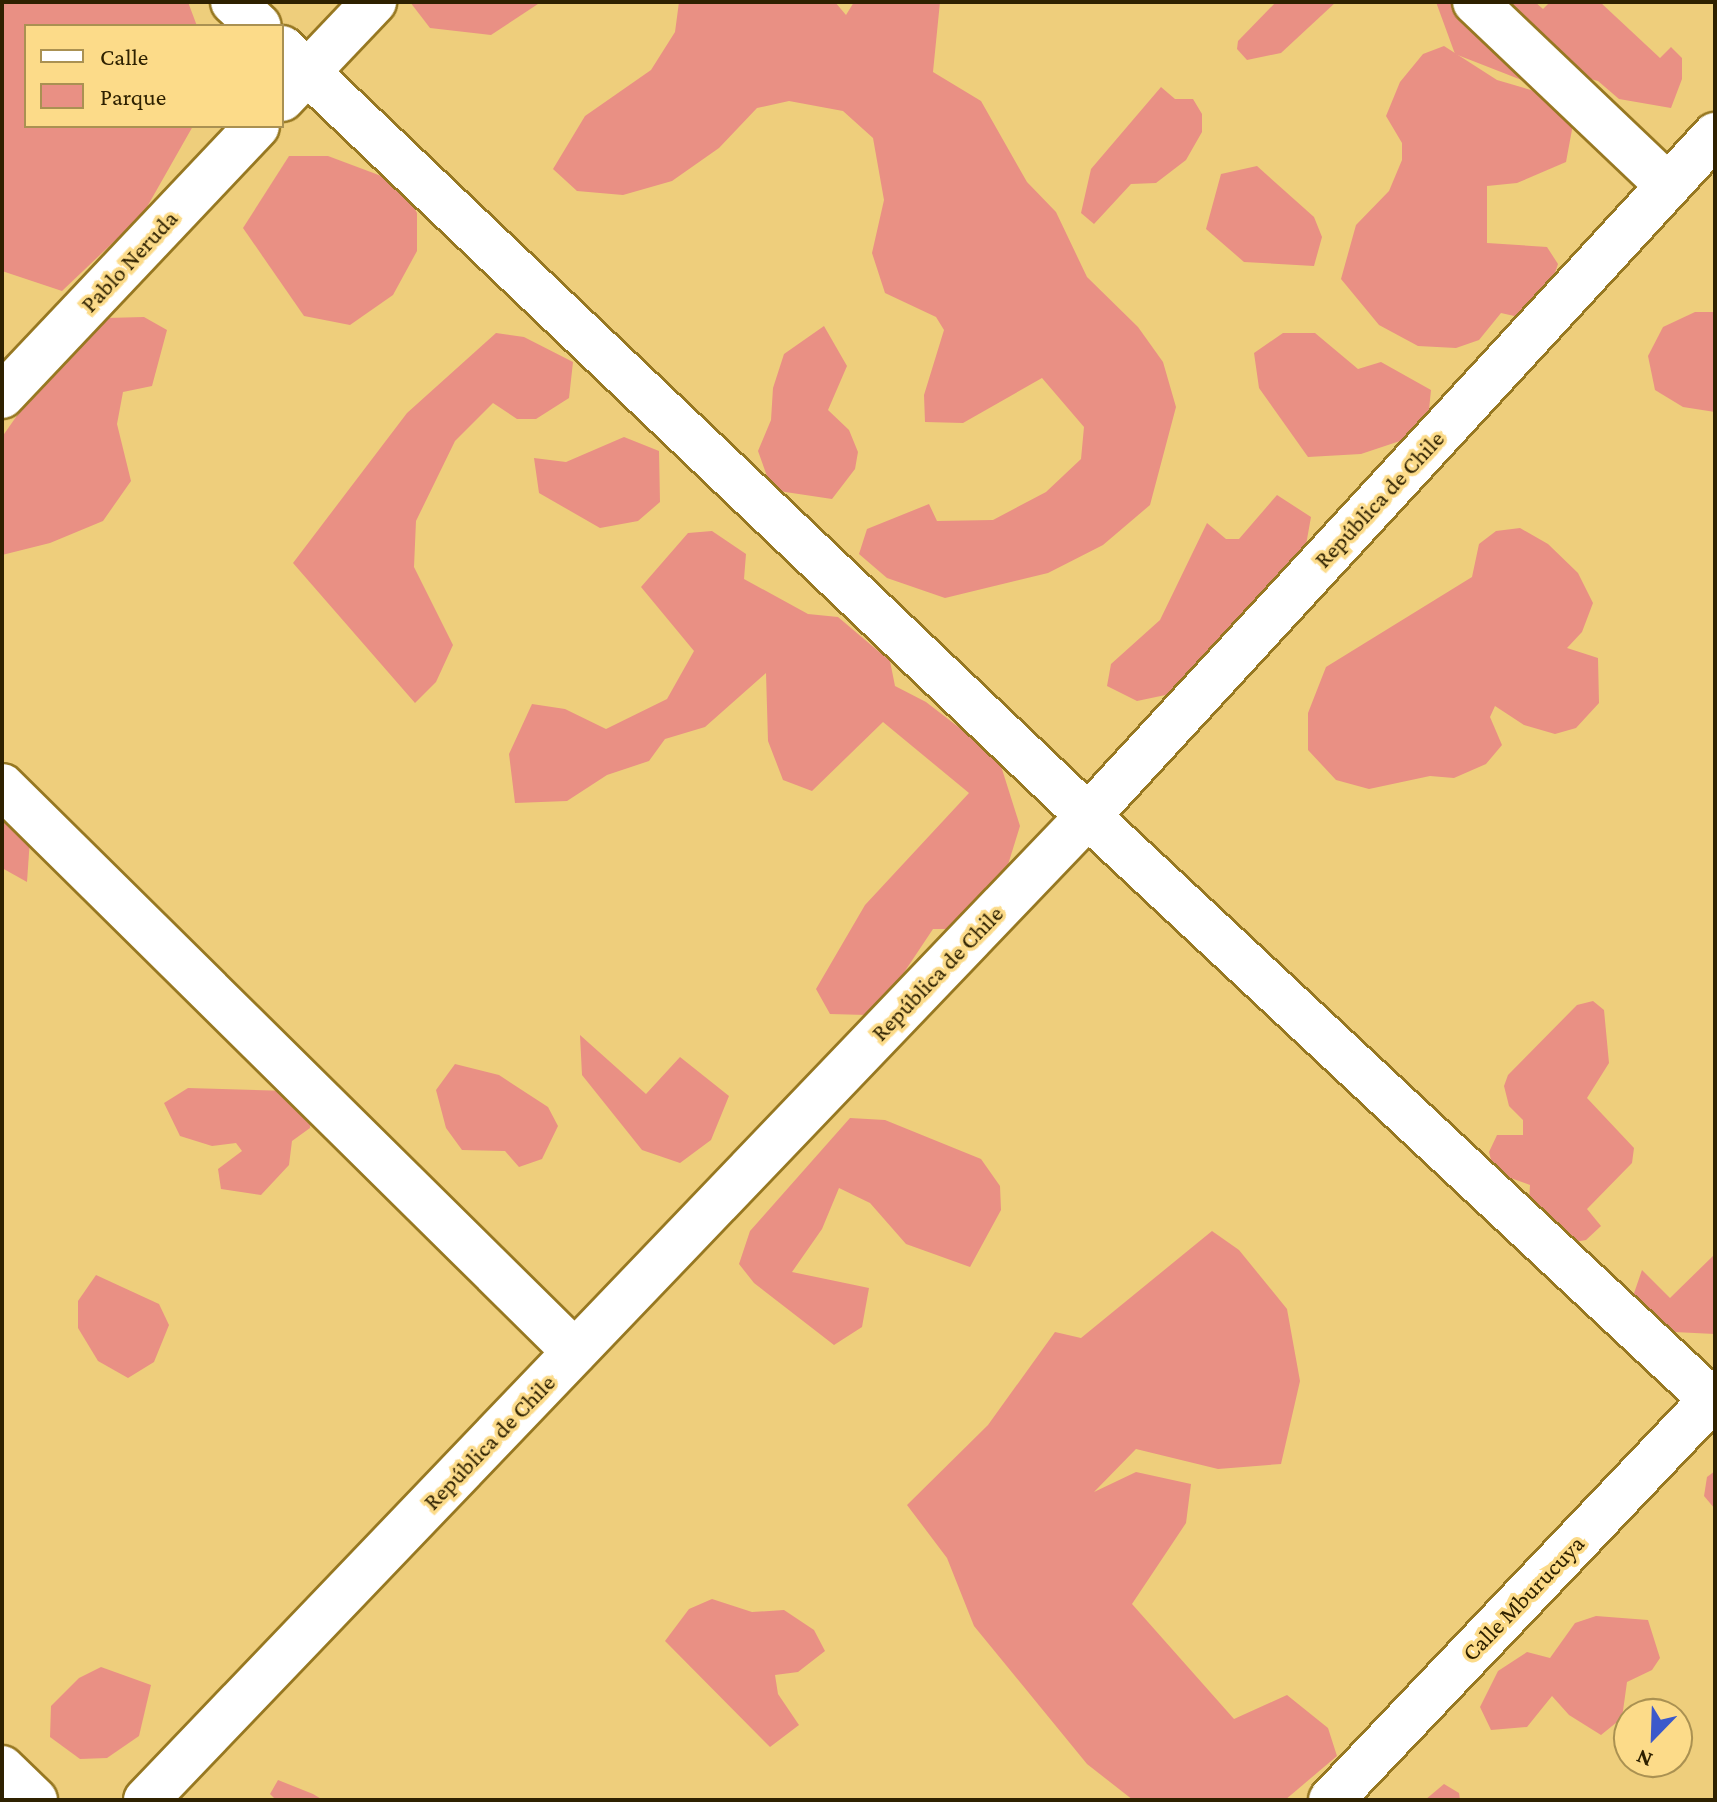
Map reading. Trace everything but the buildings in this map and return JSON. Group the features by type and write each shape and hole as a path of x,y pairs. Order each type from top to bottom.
{"street":[{"path":"233,2 257,24"},
{"path":"374,2 291,73 1714,1400"},
{"path":"1475,2 1667,185"},
{"name":"Pablo Neruda","path":"2,396 255,128"},
{"name":"República de Chile","path":"146,1800 1088,816 1715,135"},
{"path":"2,786 575,1352"},
{"name":"Calle Mburucuya","path":"1331,1800 1714,1400"},
{"path":"2,1768 35,1800"}],"green space":[{"path":"2,2 188,2 196,24 24,24 24,128 192,128 143,214 62,291 2,271"},
{"path":"410,2 541,2 491,35 430,28"},
{"path":"679,2 835,2 846,15 854,2 940,2 933,72 981,101 1027,182 1056,212 1087,277 1138,327 1163,362 1176,407 1150,505 1103,545 1048,573 945,598 887,578 859,554 867,529 929,504 937,521 993,520 1046,492 1081,459 1084,427 1042,378 963,423 925,422 924,395 944,330 936,317 885,293 872,253 884,200 873,138 843,111 789,101 757,108 719,148 672,181 623,195 577,191 553,169 585,116 651,70 675,32"},
{"path":"1276,2 1336,2 1281,53 1247,60 1237,49 1238,41"},
{"path":"1436,2 1535,2 1543,9 1550,2 1600,2 1660,58 1671,47 1682,58 1682,79 1671,108 1619,99 1598,81 1582,77 1534,85 1455,54"},
{"path":"1444,46 1497,80 1561,99 1574,119 1566,162 1517,183 1487,186 1487,243 1547,247 1558,264 1549,291 1523,318 1501,313 1479,340 1456,348 1418,346 1379,325 1341,279 1356,225 1389,191 1402,160 1402,143 1386,116 1400,82 1423,54"},
{"path":"1161,87 1175,99 1193,99 1202,114 1202,132 1186,160 1156,183 1131,184 1094,224 1081,213 1091,169"},
{"path":"289,156 328,156 400,183 417,213 417,251 393,295 350,325 304,316 243,228"},
{"path":"1257,166 1314,217 1322,237 1314,266 1244,262 1206,229 1221,174"},
{"path":"1695,312 1715,312 1715,412 1683,407 1655,390 1648,356 1663,327"},
{"path":"144,317 167,330 152,386 123,392 117,424 131,481 103,521 50,543 2,555 2,437 53,364 106,318"},
{"path":"824,326 847,366 828,410 849,430 858,452 855,469 832,499 772,490 758,451 771,420 773,388 784,354"},
{"path":"496,333 524,337 573,362 569,398 536,419 517,419 493,403 455,441 416,521 414,567 453,645 436,682 415,703 293,563 407,413"},
{"path":"1283,333 1315,333 1358,369 1381,362 1431,390 1429,410 1412,437 1361,454 1308,457 1259,388 1254,353"},
{"path":"624,437 659,451 660,502 638,521 600,528 539,493 534,458 566,462"},
{"path":"1277,495 1311,517 1306,545 1282,576 1175,693 1137,701 1107,686 1111,664 1160,620 1207,523 1226,539 1239,539"},
{"path":"1520,528 1548,544 1578,573 1593,603 1582,632 1567,648 1598,658 1599,703 1576,728 1555,734 1524,725 1495,706 1490,717 1502,745 1486,764 1454,778 1430,776 1369,789 1336,780 1308,750 1308,713 1326,667 1472,577 1479,544 1496,531"},
{"path":"712,531 746,554 744,579 808,614 838,617 890,661 895,686 926,702 974,739 1001,766 1020,826 1002,884 959,929 933,929 895,986 866,1015 830,1014 816,989 865,905 969,793 883,722 812,791 783,780 768,741 766,673 705,727 665,739 649,761 607,775 567,801 515,803 509,754 532,704 565,709 606,729 667,699 694,651 641,587 688,533"},
{"path":"2,809 30,839 27,882 2,868"},
{"path":"1593,1001 1604,1010 1609,1063 1587,1098 1634,1148 1632,1163 1587,1209 1601,1226 1586,1240 1564,1244 1529,1201 1530,1185 1494,1172 1489,1152 1497,1135 1523,1135 1523,1120 1509,1106 1504,1086 1508,1075 1577,1005"},
{"path":"580,1035 646,1094 680,1057 729,1096 711,1140 680,1163 642,1150 582,1075"},
{"path":"455,1064 499,1075 548,1107 558,1126 542,1159 519,1167 505,1151 462,1150 446,1128 436,1090"},
{"path":"188,1088 289,1091 312,1106 310,1128 292,1141 289,1165 261,1195 221,1189 218,1169 242,1151 236,1143 212,1146 180,1136 164,1103"},
{"path":"850,1118 885,1120 981,1159 1000,1186 1001,1210 970,1267 906,1244 870,1203 839,1188 822,1229 792,1272 869,1288 862,1327 834,1345 754,1283 739,1264 750,1231"},
{"path":"1212,1231 1239,1250 1287,1309 1300,1381 1281,1464 1218,1469 1136,1449 1094,1492 1136,1472 1191,1484 1186,1523 1132,1604 1234,1719 1287,1695 1328,1728 1337,1756 1285,1800 1133,1800 1087,1764 974,1626 947,1558 907,1505 988,1425 1055,1332 1081,1338"},
{"path":"1715,1254 1715,1334 1674,1332 1649,1324 1632,1299 1642,1270 1670,1298"},
{"path":"96,1275 159,1304 169,1325 154,1362 128,1378 98,1361 78,1328 78,1301"},
{"path":"1715,1471 1715,1509 1704,1496 1707,1477"},
{"path":"712,1599 752,1612 784,1610 814,1630 825,1651 798,1672 775,1675 778,1694 799,1725 770,1747 665,1641 689,1609"},
{"path":"1596,1616 1648,1620 1660,1658 1652,1670 1627,1682 1625,1698 1613,1698 1613,1725 1601,1735 1569,1715 1552,1696 1527,1727 1491,1730 1480,1707 1498,1671 1527,1652 1550,1658 1575,1623"},
{"path":"101,1667 151,1685 139,1736 107,1758 80,1759 50,1737 51,1706 79,1678"},
{"path":"278,1780 323,1800 276,1800 270,1794"},
{"path":"1444,1784 1459,1793 1460,1800 1425,1800"}]}
